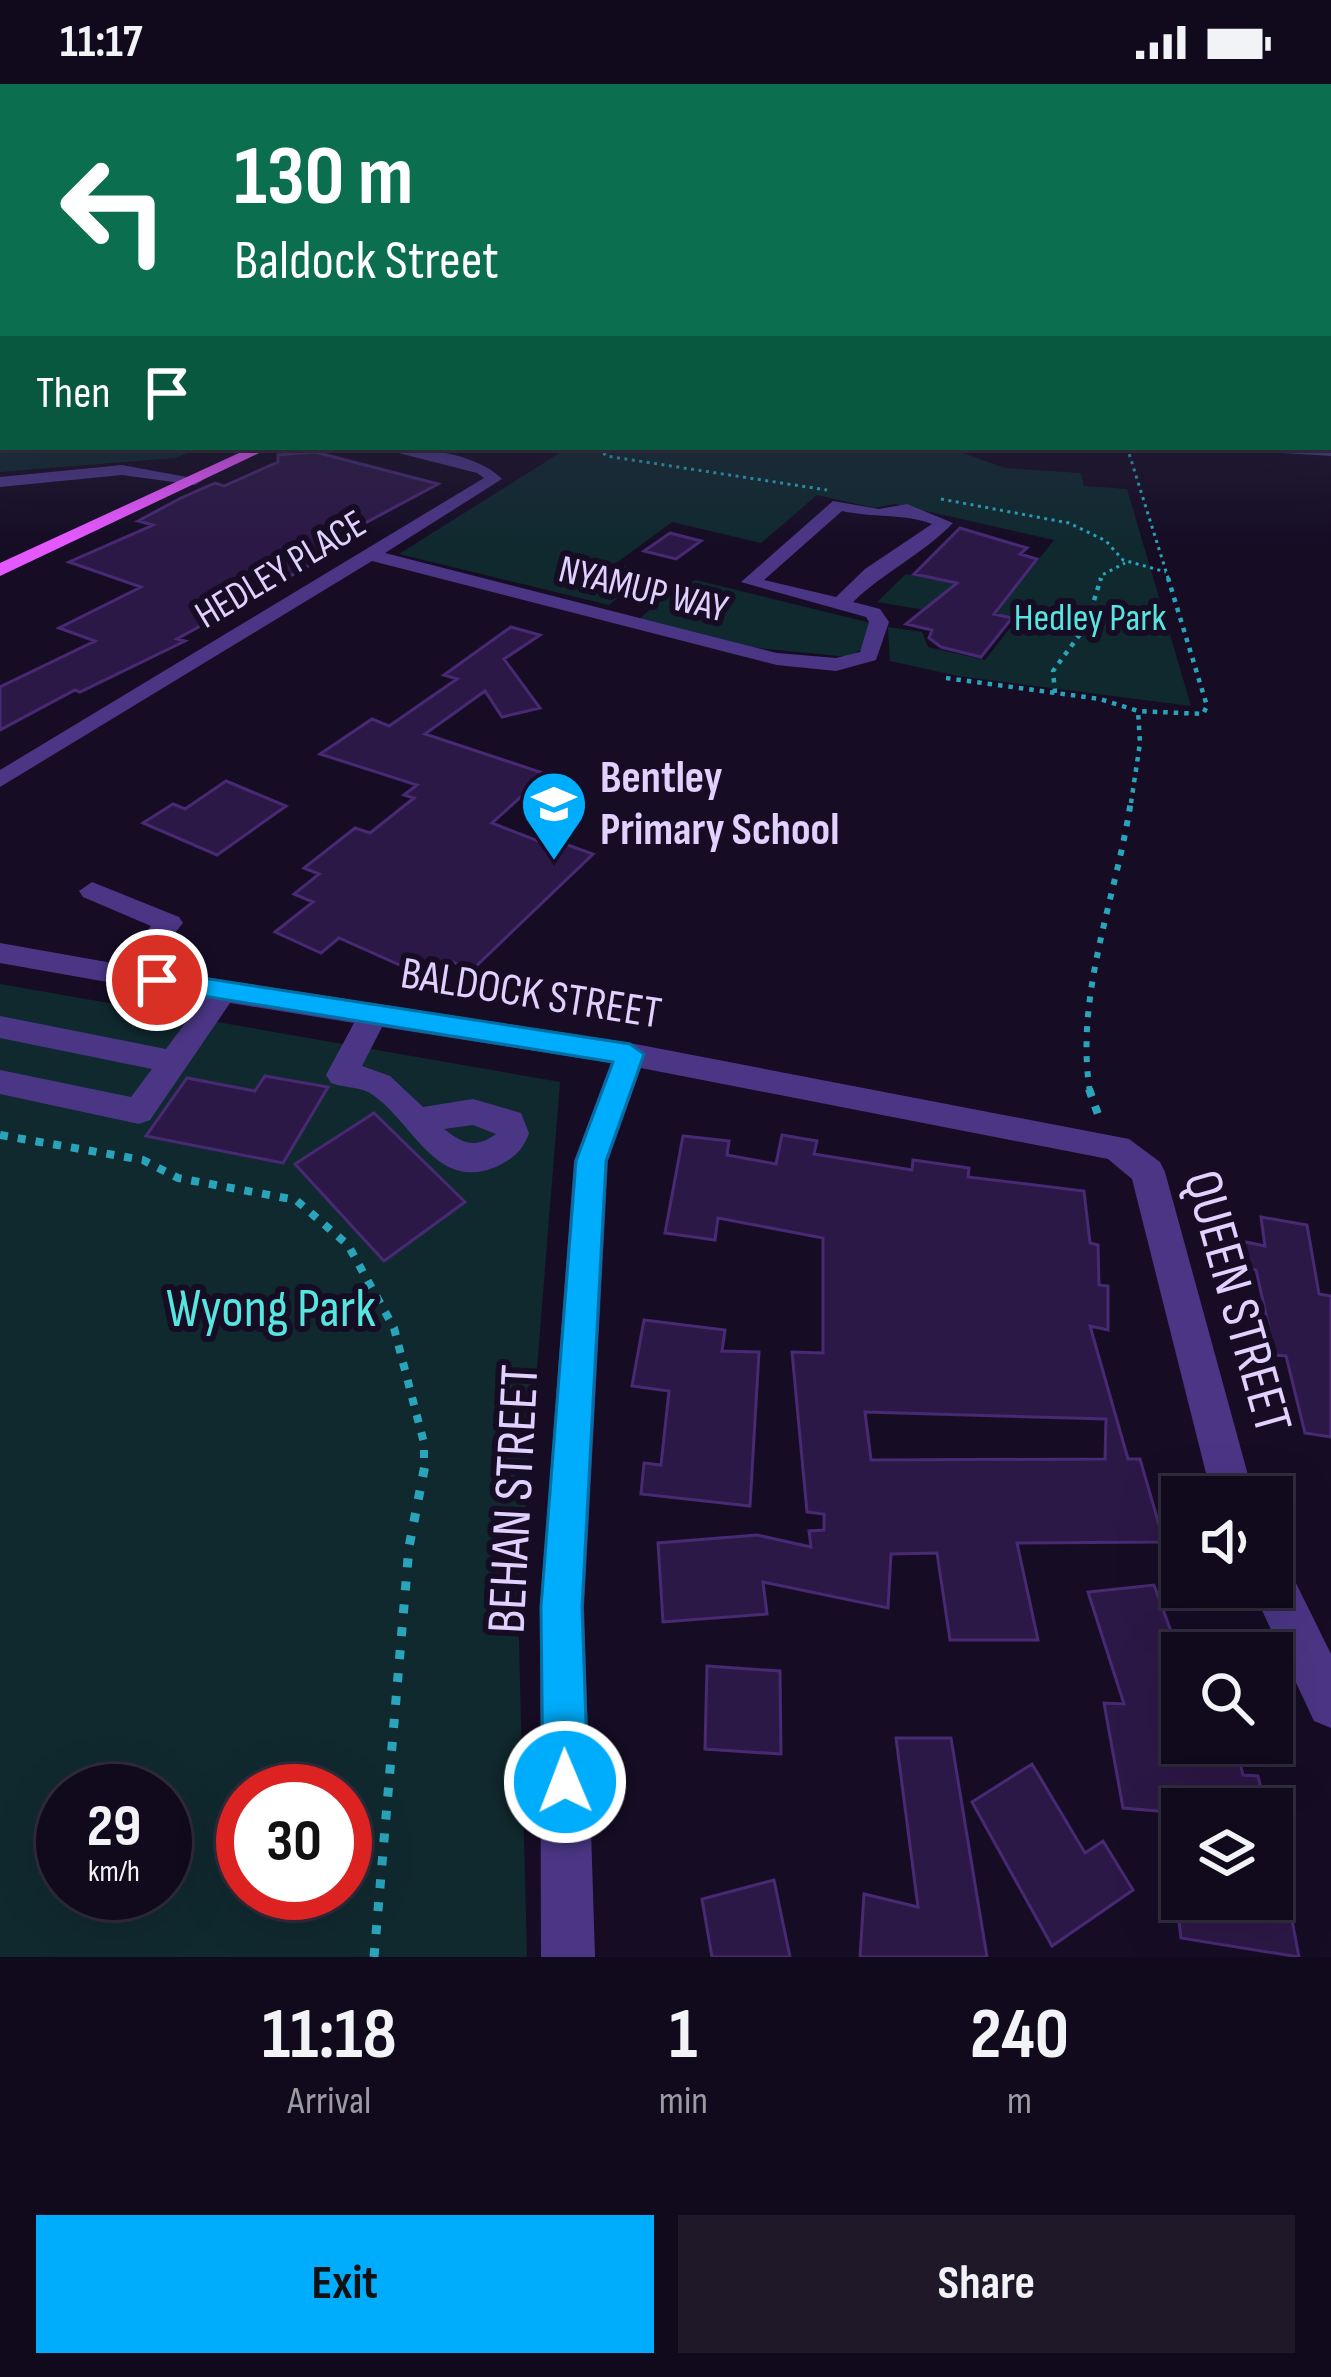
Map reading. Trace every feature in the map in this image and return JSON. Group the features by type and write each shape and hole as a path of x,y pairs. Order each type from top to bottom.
{"main road":[{"path":"0,570 223,450"},
{"path":"0,551 256,450"}],"street":[{"name":"HEDLEY PLACE","path":"0,780 494,479 482,469 396,450"},
{"path":"0,482 107,474 173,481"},
{"path":"839,505 879,514 907,509 942,520 840,604 750,582 839,505"},
{"name":"NYAMUP WAY","path":"374,556 777,659 856,663 868,656 880,632 873,613 840,604"},
{"path":"92,891 169,923 124,974"},
{"name":"BALDOCK STREET","path":"0,952 223,992 630,1054 1117,1148"},
{"path":"0,1082 139,1111 223,992"},
{"path":"373,1015 342,1075 379,1084 414,1121"},
{"path":"0,1027 175,1062"},
{"name":"BEHAN STREET","path":"568,1957 562,1607 591,1161 630,1054"},
{"name":"QUEEN STREET","path":"1117,1148 1148,1172 1227,1476"},
{"path":"1285,1608 1331,1704"}],"path":[{"path":"602,450 606,455 844,494"},
{"path":"946,678 1138,711 1202,714 1207,706 1128,450"},
{"path":"928,497 1069,523 1106,541 1128,562 1166,572"},
{"path":"1054,693 1053,671 1086,626 1102,575 1128,562"},
{"path":"1117,1148 1088,1101 1085,1034 1132,804 1138,711"},
{"path":"0,1135 143,1160 178,1178 296,1200 348,1246 394,1328 424,1443 425,1464 409,1547 374,1957"}],"green space":[{"path":"0,450 195,450 175,458 0,472"},
{"name":"Hedley Park","path":"564,450 954,450 1005,468 1081,473 1084,486 1127,489 1191,706 958,676 890,661 888,627 922,632 928,647 985,660 1017,619 956,602 925,610 877,602 906,574 948,582 964,568 1024,578 1054,540 895,504 875,508 817,495 761,543 672,522 615,564 649,572 609,605 399,554"},
{"path":"696,580 871,623 862,649 849,657 748,647 638,620 675,588"},
{"name":"Wyong Park","path":"0,984 560,1082 518,1604 527,1957 0,1957"}],"building":[{"path":"315,452 438,484 311,552 328,555 177,639 185,641 0,730 0,687 95,641 59,628 141,587 69,562 153,525 138,521 181,498 215,483 224,486 278,462 278,455"},
{"path":"960,528 1027,548 1020,554 1037,559 994,614 1012,618 981,657 941,647 929,638 932,630 906,624 957,583 914,574"},
{"path":"670,533 701,541 676,559 644,551"},
{"path":"511,627 540,635 504,659 540,708 502,717 485,691 425,734 546,774 492,823 551,846 557,841 593,854 472,970 448,960 429,978 339,938 321,953 275,932 313,902 294,894 319,874 304,868 355,828 370,833 414,798 404,795 417,785 320,754 372,719 389,726 457,679 444,675"},
{"path":"226,781 286,806 217,855 143,823 173,804 185,809"},
{"path":"265,1076 328,1087 283,1163 146,1136 187,1078 255,1091"},
{"path":"374,1113 465,1202 384,1261 295,1164"},
{"path":"782,1135 817,1141 814,1154 912,1170 913,1160 969,1168 968,1177 1084,1191 1090,1243 1098,1245 1099,1285 1108,1286 1108,1330 1090,1326 1128,1459 1140,1459 1161,1542 1017,1543 1038,1640 950,1640 937,1553 891,1554 888,1608 763,1582 767,1614 663,1622 658,1543 757,1535 811,1547 809,1531 824,1530 824,1514 807,1512 792,1352 823,1353 823,1238 718,1218 715,1240 665,1233 683,1136 729,1141 727,1155 776,1164","holes":["865,1412 1106,1419 1105,1459 871,1460"]},
{"path":"1261,1217 1307,1225 1319,1294 1331,1296 1331,1437 1305,1433 1286,1356 1275,1355 1256,1270 1235,1266 1231,1239 1265,1246"},
{"path":"644,1320 725,1330 722,1351 759,1352 750,1506 641,1494 644,1463 661,1465 669,1391 632,1386"},
{"path":"1154,1585 1171,1632 1161,1632 1161,1764 1240,1764 1243,1775 1258,1776 1261,1788 1161,1788 1161,1811 1123,1808 1104,1703 1124,1704 1088,1592"},
{"path":"707,1666 780,1671 781,1754 705,1749"},
{"path":"896,1738 951,1738 987,1957 860,1957 864,1894 918,1907"},
{"path":"1032,1764 1085,1853 1103,1841 1133,1890 1052,1946 972,1802"},
{"path":"774,1880 790,1957 712,1957 702,1899"},
{"path":"1179,1920 1292,1920 1299,1957 1181,1938"}],"place":[{"name":"Bentley Primary School","path":"554,863"}],"route":[{"path":"157,980 630,1054 591,1161 562,1607 565,1782"}]}
